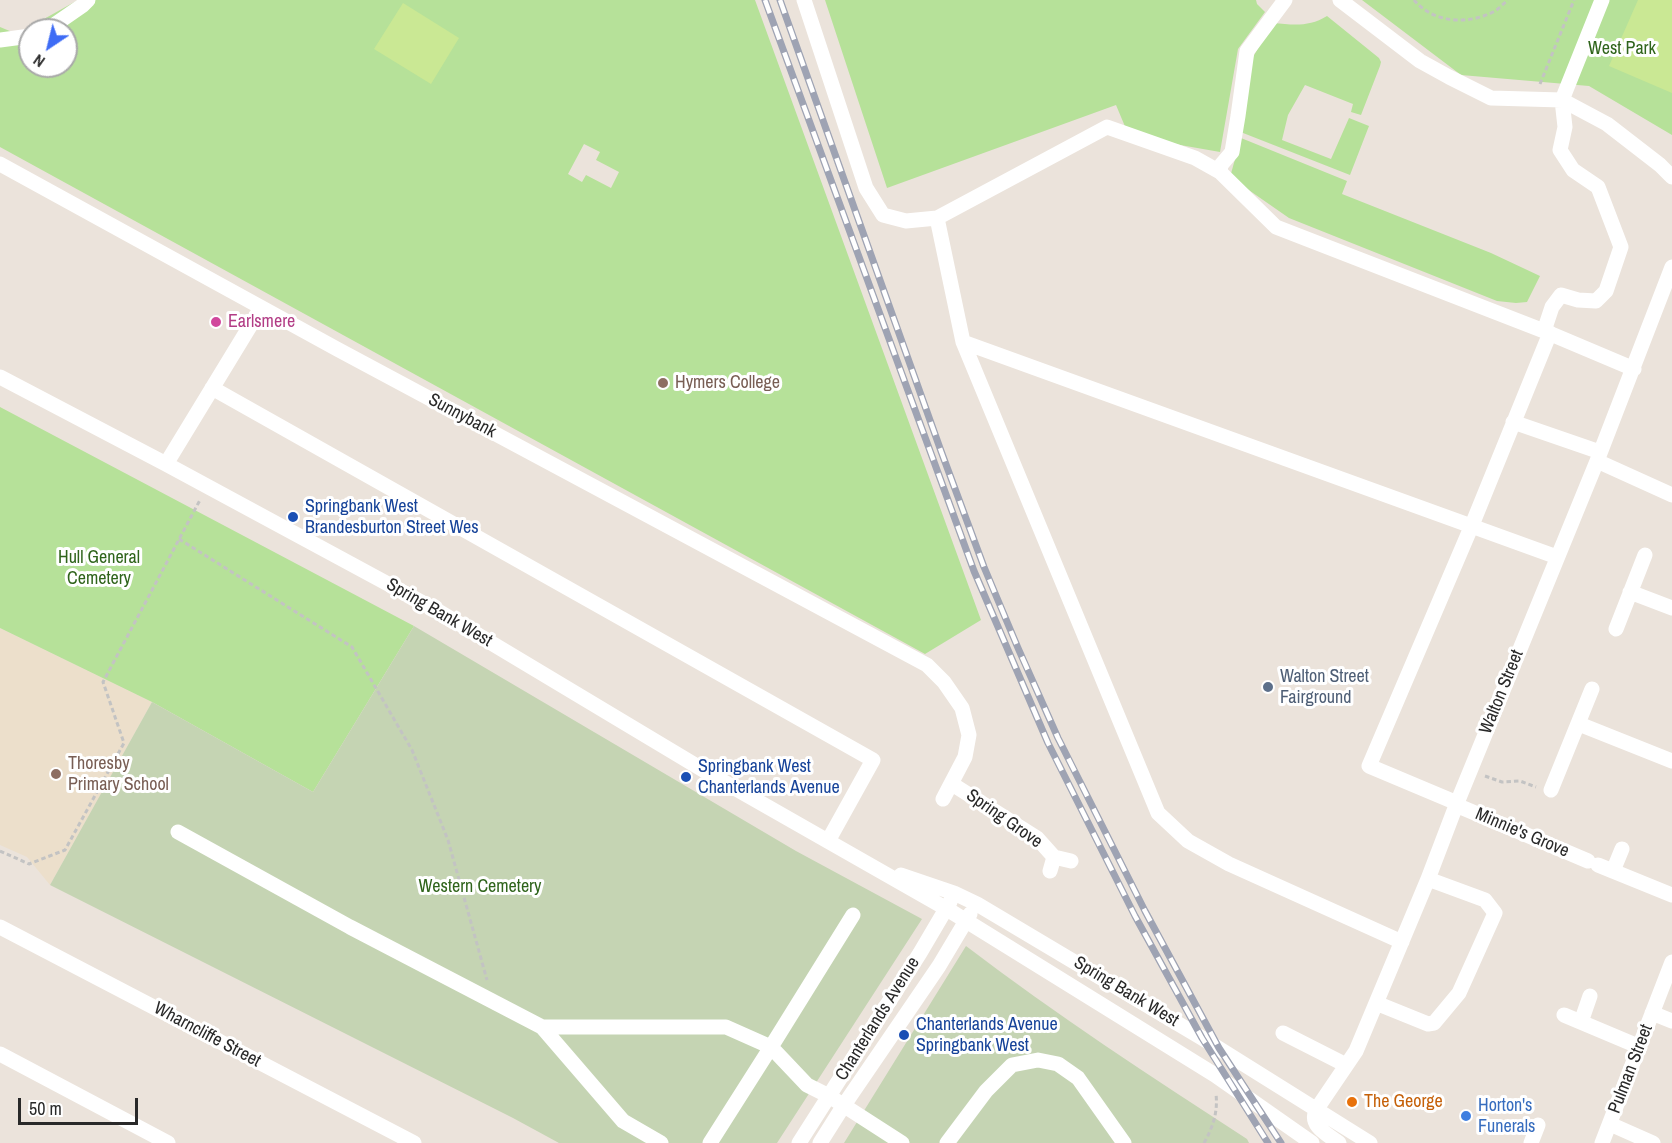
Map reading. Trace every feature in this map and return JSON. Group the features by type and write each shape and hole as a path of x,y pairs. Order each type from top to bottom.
{"street":[{"path":"64,18 88,0"},
{"path":"804,0 866,188 884,215 906,221 937,218 1107,128 1195,158 1220,172 1276,227 1547,332 1634,369"},
{"path":"1220,172 1221,165 1232,152 1239,116 1246,51 1285,0"},
{"path":"1340,0 1420,61 1491,98 1562,100 1608,124 1672,177"},
{"path":"1472,525 1547,332 1552,307 1561,295 1578,300 1596,301 1606,291 1621,247 1598,187 1573,170 1560,150 1565,127 1562,100 1602,0"},
{"path":"0,40 18,38"},
{"name":"Sunnybank","path":"0,164 261,308 927,664"},
{"path":"937,218 963,342 1158,813 1188,841 1229,864 1402,942"},
{"name":"Walton Street","path":"1316,1110 1356,1052 1634,369 1672,267"},
{"path":"166,464 261,308"},
{"path":"963,342 1557,557"},
{"name":"Spring Bank West","path":"0,377 438,611 710,774 946,909 1215,1075 1312,1143"},
{"path":"212,388 873,760 828,841"},
{"path":"1513,422 1598,457 1672,495"},
{"name":"Minnie's Grove","path":"1472,525 1370,766 1672,895"},
{"path":"1616,628 1645,555"},
{"path":"1630,592 1672,608"},
{"name":"Spring Grove","path":"927,664 944,682 962,708 969,735 965,757 943,799"},
{"path":"1551,790 1592,689"},
{"path":"1579,724 1672,761"},
{"name":"Spring Grove","path":"952,784 1037,838 1052,864 1071,861"},
{"path":"178,832 350,927 542,1027 623,1121 661,1143"},
{"path":"1613,871 1622,849"},
{"name":"Spring Bank West","path":"870,864 954,893 976,904 1202,1038 1370,1143"},
{"path":"1376,1003 1428,1024 1434,1023 1459,993 1494,914 1485,900 1428,879"},
{"name":"Chanterlands Avenue","path":"799,1143 954,893"},
{"name":"Chanterlands Avenue","path":"820,1143 939,966 976,904"},
{"path":"710,1143 853,915"},
{"name":"Wharncliffe Street","path":"0,927 414,1143"},
{"name":"Pulman Street","path":"1602,1143 1672,962"},
{"path":"1581,1022 1590,996"},
{"path":"1652,1013 1672,1021"},
{"path":"1564,1015 1640,1047"},
{"path":"542,1027 726,1027 771,1047 807,1085 844,1105 902,1143"},
{"path":"1284,1033 1346,1065"},
{"path":"0,1054 168,1143"},
{"path":"947,1143 986,1091 1012,1065 1038,1060 1058,1064 1078,1078 1124,1143"},
{"path":"1316,1110 1313,1116 1314,1122 1339,1143"},
{"path":"1610,1124 1653,1143"},
{"path":"1531,1143 1538,1125"}],"path":[{"path":"1414,0 1436,16 1456,21 1476,19 1495,11 1508,0"},
{"path":"1534,100 1574,0"},
{"path":"0,851 29,864 65,850 124,743 103,682 208,487"},
{"path":"179,539 352,647 412,750 448,840 493,1002"},
{"path":"1470,771 1502,782 1520,781 1549,792 1551,790"},
{"path":"1204,1143 1211,1130 1218,1106 1215,1075"}],"shaded area":[{"name":"Thoresby Primary School","path":"0,628 152,702 50,885 27,857 0,845"}],"green space":[{"name":"Hymers College","path":"78,0 755,0 981,620 925,654 0,147 0,27 18,33 18,78 78,78 78,18 46,18","holes":["584,144 600,152 596,160 619,172 611,188 586,175 582,182 568,174"]},
{"path":"825,0 1256,0 1265,12 1238,49 1220,152 1129,136 1116,105 887,188"},
{"name":"West Park","path":"1362,0 1672,0 1672,135 1589,86 1461,75"},
{"path":"1638,0 1672,0 1672,93 1609,66"},
{"path":"403,3 459,38 431,84 374,49"},
{"path":"1327,16 1379,58 1380,66 1361,115 1351,112 1353,104 1305,85 1288,115 1282,140 1331,159 1349,118 1369,126 1350,175 1238,131 1250,62 1273,23 1308,24"},
{"path":"1241,138 1347,181 1342,194 1491,253 1540,276 1527,302 1497,301 1289,218 1230,177"},
{"name":"Hull General Cemetery","path":"0,407 414,626 313,792 152,702 0,628"},
{"name":"Western Cemetery","path":"414,626 796,851 922,919 777,1143 559,1143 50,885 152,702 313,792"},
{"path":"966,946 1069,1021 1247,1139 1249,1143 844,1143"}],"railway":[{"path":"765,0 974,571 1048,743 1135,916 1202,1038 1268,1143"},
{"path":"780,0 941,451 984,567 1018,648 1058,738 1145,911 1219,1048 1281,1143"}],"place":[{"name":"Earlsmere","path":"216,322"},
{"name":"Hymers College","path":"663,383"},
{"name":"Springbank West Brandesburton Street Wes","path":"293,517"},
{"name":"Walton Street Fairground","path":"1268,687"},
{"name":"Thoresby Primary School","path":"56,774"},
{"name":"Springbank West Chanterlands Avenue","path":"686,777"},
{"name":"Chanterlands Avenue Springbank West","path":"904,1035"},
{"name":"The George","path":"1352,1102"},
{"name":"Horton's Funerals","path":"1466,1116"}]}
